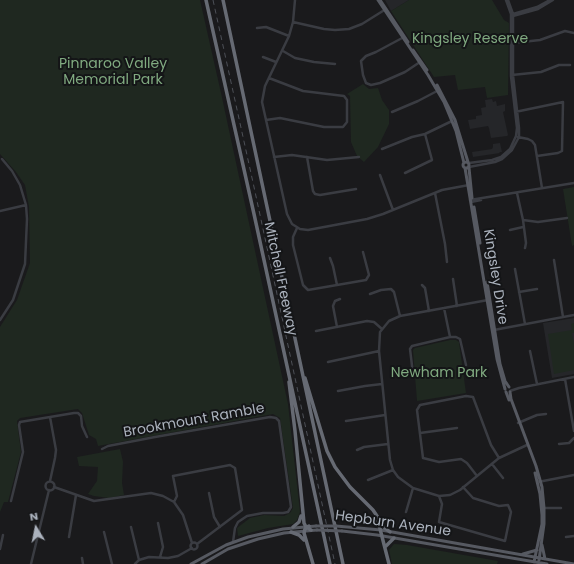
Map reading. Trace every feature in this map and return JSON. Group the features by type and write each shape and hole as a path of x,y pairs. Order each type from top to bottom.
{"highway":[{"name":"Mitchell Freeway","path":"206,0 330,564"},
{"name":"Mitchell Freeway","path":"223,0 343,564"},
{"path":"298,354 327,450 335,467 350,487 390,532"},
{"path":"288,368 289,394 295,431 302,508 306,528 306,542 312,564"},
{"path":"293,527 301,519 302,508"},
{"path":"377,516 389,564"},
{"path":"306,528 311,530"},
{"path":"291,532 300,536 306,542"},
{"path":"385,548 394,538"}],"main road":[{"name":"Kingsley Drive","path":"379,0 438,90 454,121 467,165 469,185 502,372 539,482 544,524 536,562"},
{"name":"Kingsley Drive","path":"537,558 543,508"},
{"name":"Hepburn Avenue","path":"202,564 228,549 239,545 269,536 316,526 342,526 381,530 574,564"},
{"name":"Hepburn Avenue","path":"192,564 213,551 240,539 293,527 306,528"},
{"name":"Hepburn Avenue","path":"311,530 342,530 547,564"},
{"path":"451,543 467,548 466,550"},
{"path":"541,543 545,559"},
{"path":"517,554 537,550"}],"street":[{"path":"295,0 293,22 289,36 264,88 262,98 263,110 287,216 291,223 297,228 309,230 372,218 447,188 469,185"},
{"path":"467,165 501,157 510,149 517,137 519,128 512,75 512,15 507,0"},
{"path":"512,15 537,7 550,0"},
{"path":"512,15 538,9 553,0"},
{"path":"293,22 324,29 349,29 362,24 386,10"},
{"path":"257,28 266,27 289,36"},
{"path":"512,43 540,40 565,31 574,33"},
{"path":"404,37 366,56 361,61 363,75 366,82 371,85 380,84 405,72 421,62"},
{"path":"282,51 295,58 335,64"},
{"path":"263,57 276,62"},
{"path":"512,75 541,72 559,66 570,65"},
{"path":"266,120 280,118 312,125 332,127 343,127 347,122 347,100 345,96 303,91 269,78"},
{"path":"392,112 418,101 438,90"},
{"path":"516,112 563,102 562,151 561,153 537,156"},
{"path":"382,149 412,137 425,134 454,121"},
{"path":"405,173 432,160 425,134"},
{"path":"517,137 532,141 535,145 542,188"},
{"path":"274,157 292,155 327,160 359,157"},
{"path":"307,157 313,191 315,194 320,195 356,189"},
{"path":"0,320 13,300 25,264 27,225 26,205 20,186 12,171 2,159"},
{"path":"380,175 393,210"},
{"path":"472,201 574,183"},
{"path":"435,193 447,262"},
{"path":"517,193 526,244 525,248"},
{"path":"0,211 26,205"},
{"path":"522,220 538,222 567,218"},
{"path":"297,228 293,242 304,286 307,289 312,290 367,279 369,275 364,252"},
{"path":"510,230 523,228"},
{"path":"330,258 337,285"},
{"path":"554,260 563,317"},
{"path":"515,269 525,324"},
{"path":"453,279 457,306"},
{"path":"422,285 425,288 429,310"},
{"path":"370,294 381,290 391,289 394,292 400,316"},
{"path":"519,292 537,289"},
{"path":"337,327 333,306 335,301 340,299"},
{"path":"489,300 400,316 389,321 380,332 378,342 388,444 393,470 398,477 413,488 440,496 450,495 463,487 499,458 526,445"},
{"path":"444,308 450,337"},
{"path":"494,330 574,315"},
{"path":"316,330 367,321 374,322 382,329"},
{"path":"413,374 410,349 412,346 450,337 460,339 466,365"},
{"path":"328,362 379,351"},
{"path":"530,351 536,384"},
{"path":"508,390 574,377"},
{"path":"565,379 574,431"},
{"path":"338,391 382,384"},
{"path":"477,476 467,463 461,459 439,462 423,458 417,410 420,404 469,396 473,397 491,444 499,458"},
{"path":"11,501 23,452 19,425 20,422 78,413 81,416 82,426 87,437"},
{"path":"518,423 546,414"},
{"path":"346,421 385,415"},
{"path":"32,564 49,490 46,488 46,484 50,482 56,450 50,417"},
{"name":"Brookmount Ramble","path":"102,449 108,446 270,417 276,418 279,421 291,507 288,512 263,513 247,516 238,522 235,528 233,542"},
{"path":"420,433 457,428"},
{"path":"559,444 569,443 574,438"},
{"path":"357,450 364,447 388,444"},
{"path":"492,464 503,478"},
{"path":"134,564 149,557 178,556 192,548 197,549 197,544 242,510 235,468 230,465 175,475 177,496 174,502"},
{"path":"368,480 393,470"},
{"path":"539,482 574,475"},
{"path":"50,482 53,483 54,487 94,501 151,493 163,496 174,502 183,515 192,543 190,546 192,548"},
{"path":"49,490 53,489 54,487"},
{"path":"440,496 442,504 439,522 506,541 511,512 508,505 499,506 473,498 463,487"},
{"path":"406,512 413,488"},
{"path":"210,493 214,517 220,527"},
{"path":"69,537 76,495"},
{"path":"543,508 561,508"},
{"path":"158,523 163,548 160,557"},
{"path":"131,527 140,560"},
{"path":"104,532 112,564"},
{"path":"235,532 240,539"},
{"path":"0,549 3,535"},
{"path":"566,537 574,536"},
{"path":"192,543 195,542 197,544"},
{"path":"82,558 83,564"}],"shaded area":[{"path":"385,0 409,0 391,11"},
{"path":"492,99 493,102 496,101 497,106 505,104 505,111 503,112 507,136 491,138 488,126 470,129 468,120 476,119 476,116 482,115 481,108 486,107 485,100"},
{"path":"500,143 502,152 473,157 472,152 492,149 493,144"},
{"path":"574,318 574,374 552,378 543,323"}],"green space":[{"name":"Pinnaroo Valley Memorial Park","path":"0,0 200,0 288,404 300,512 297,520 293,524 268,528 238,536 237,528 250,518 264,515 284,516 290,513 293,508 280,418 273,414 98,446 96,439 89,435 82,413 78,409 20,418 17,421 21,452 8,502 4,502 0,512 0,327 17,300 30,263 29,207 25,185 0,154"},
{"name":"Kingsley Reserve","path":"409,0 492,0 504,20 509,23 508,95 487,98 485,87 458,90 455,75 434,77 391,11"},
{"path":"363,84 369,89 378,88 382,100 389,110 389,124 378,147 364,162 357,156 351,142 350,96 347,94"},
{"path":"574,187 574,245 572,246 563,189"},
{"path":"574,323 574,333 572,333 574,344 574,370 554,374 548,334 572,330 571,324"},
{"name":"Newham Park","path":"456,340 459,342 466,393 417,401 413,350 415,348"},
{"path":"120,449 123,462 122,483 124,495 109,498 88,494 97,481 98,467 79,466 77,457"},
{"path":"394,544 498,561 497,564 392,564 389,550"}],"railway":[{"path":"213,0 335,564"}]}
